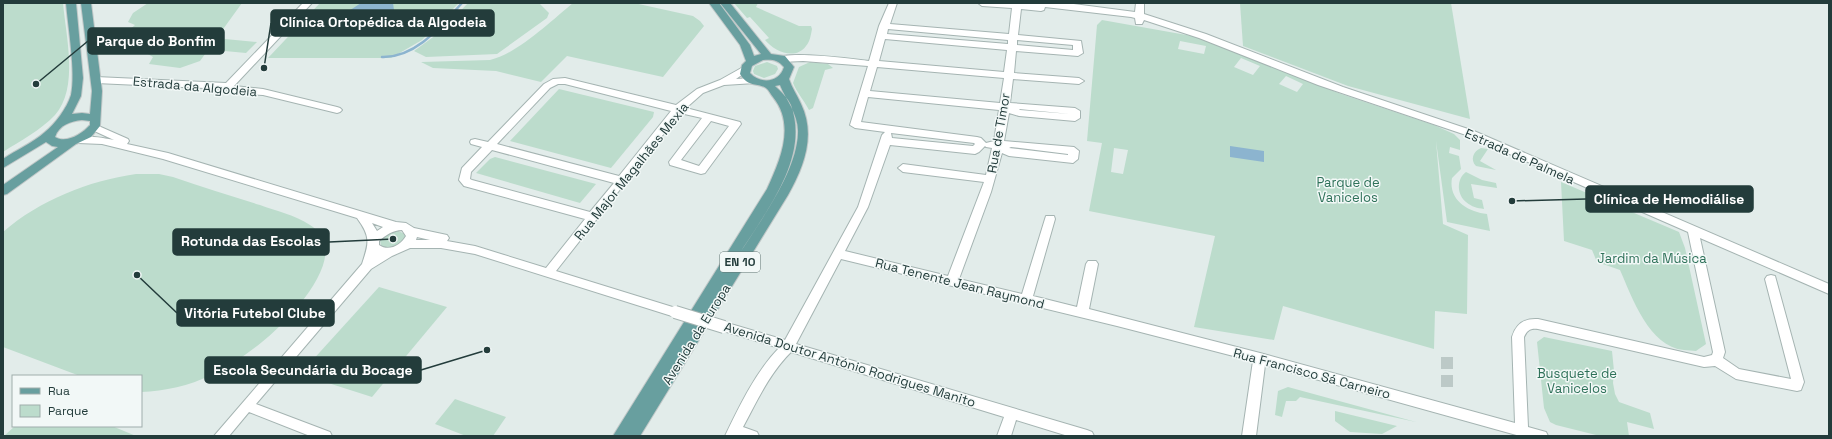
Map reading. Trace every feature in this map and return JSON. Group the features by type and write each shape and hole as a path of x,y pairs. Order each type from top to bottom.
{"main road":[{"path":"3,164 50,134 52,130 63,121 76,96 78,78 71,3"},
{"path":"50,134 49,138 56,143 75,140 85,136 94,123 97,91 86,3"},
{"path":"714,3 745,45 748,66"},
{"path":"725,3 768,56"},
{"path":"781,59 768,56 756,59 748,66 745,74 752,81 768,84 786,73"},
{"name":"Avenida da Europa","path":"632,436 784,192 799,159 804,132 796,104 788,92 786,73 781,59"},
{"name":"Avenida da Europa","path":"620,436 772,190 786,160 790,133 785,104 768,84"},
{"path":"63,121 85,116 94,123"},
{"path":"3,191 75,140"}],"street":[{"path":"228,86 308,3"},
{"path":"886,22 887,3"},
{"path":"893,3 881,36 855,126 886,136 975,150 981,144 997,146 1011,144 1074,151 1073,159 1009,152 997,146"},
{"name":"Estrada de Palmela","path":"982,3 1017,4 1139,19"},
{"name":"Estrada de Palmela","path":"1033,3 1086,8 1139,19 1205,36 1319,83 1432,119 1470,133 1692,231 1829,289"},
{"path":"1139,19 1140,3"},
{"name":"Rua de Timor","path":"952,282 989,179 997,146 1017,4"},
{"path":"881,36 1078,54 1078,42 943,31 886,22"},
{"path":"941,41 943,31"},
{"path":"786,73 803,58"},
{"path":"781,59 803,58 874,63 1079,81"},
{"name":"Rua Major Magalhães Mexia","path":"548,273 678,109 696,94 723,82 748,66"},
{"name":"Estrada da Algodeia","path":"96,80 228,86 234,90 263,92 337,110"},
{"path":"97,91 115,82 123,81"},
{"path":"593,217 468,183 464,180 466,171 547,86 556,81 565,81 678,109 709,117 736,124 701,170 674,162 709,117"},
{"path":"723,82 752,81"},
{"path":"865,94 1003,107 1020,106 1075,111 1074,118 1019,113 1003,107"},
{"path":"94,123 120,140 149,148 164,156"},
{"path":"752,436 733,433 764,376 774,361 788,347 863,207 886,136"},
{"path":"75,140 98,140 164,156 395,226 404,227 411,232 412,236 407,244 388,253 367,266 221,436"},
{"path":"476,142 622,181"},
{"path":"903,168 989,179"},
{"path":"360,215 370,228 377,251 388,253"},
{"path":"1026,299 1050,219"},
{"path":"367,266 374,243 382,231 395,226"},
{"path":"1522,431 1518,337 1521,330 1525,326 1538,324 1704,362 1716,360 1720,352 1692,231"},
{"name":"Avenida Doutor António Rodrigues Manito","path":"411,232 459,242 475,250"},
{"name":"Avenida Doutor António Rodrigues Manito","path":"407,244 441,244 475,250 788,347 1087,436"},
{"name":"Rua Tenente Jean Raymond","path":"838,254 1082,313"},
{"path":"1082,313 1092,264"},
{"path":"1716,360 1736,374 1793,387 1798,385 1771,279"},
{"name":"Rua Francisco Sá Carneiro","path":"1082,313 1260,358 1541,436"},
{"path":"1248,436 1260,358"},
{"path":"247,406 322,436"},
{"path":"1004,436 1012,413"}],"green space":[{"path":"3,3 63,3 68,46 69,77 67,91 62,104 55,115 37,130 3,152"},
{"path":"148,3 242,3 200,61 180,68 149,64 153,57 146,53 150,42 123,44 107,49 135,25 128,22 133,13"},
{"path":"320,3 459,3 422,40 391,58 268,58"},
{"path":"468,3 539,3 549,13 547,18 497,54 426,57 414,51 440,32"},
{"path":"573,3 634,3 693,16 704,26 663,77 567,56 541,82 496,71 433,68 421,62 490,60 500,57 533,36"},
{"path":"734,3 758,3 756,7 799,26 811,26 812,29 810,38 806,46 796,53 791,54 779,51 765,40 769,38 750,17 747,18"},
{"path":"1240,3 1451,3 1470,119 1348,86 1243,46"},
{"name":"Parque de Vanicelos","path":"1102,20 1192,36 1206,40 1341,94 1434,125 1454,134 1460,140 1460,150 1450,147 1449,153 1459,156 1461,169 1452,178 1453,193 1456,199 1467,208 1487,214 1490,231 1447,222 1436,141 1443,224 1468,235 1467,314 1435,311 1434,349 1283,306 1274,340 1194,327 1215,236 1089,211 1102,143 1087,141 1097,25","holes":["1180,41 1206,46 1204,54 1178,49","1241,58 1260,66 1253,75 1234,67","1286,76 1303,84 1297,92 1279,84","1114,148 1128,150 1123,174 1111,172"]},
{"path":"225,39 257,42 246,53 214,50"},
{"path":"767,62 777,66 778,69 775,74 764,78 754,74 753,71 755,66"},
{"path":"810,62 828,64 833,68 825,70 813,108 809,110 793,83 799,67"},
{"path":"559,89 654,112 653,117 611,168 510,141"},
{"path":"1481,148 1488,149 1480,161 1496,170 1476,166 1474,164 1474,153"},
{"path":"495,157 596,184 580,203 476,173 490,159"},
{"path":"1466,172 1482,180 1496,183 1497,188 1471,184 1474,198 1482,200 1484,209 1470,205 1463,199 1459,191 1459,183"},
{"path":"136,174 159,174 173,177 298,218 311,226 321,236 325,248 324,263 308,294 272,334 244,356 224,368 203,379 186,385 142,392 142,375 77,375 3,347 3,232 33,210 49,201 83,187 118,177"},
{"name":"Jardim da Música","path":"1561,182 1679,232 1685,248 1706,344 1696,351 1693,351 1672,347 1661,340 1643,319 1620,270 1597,262 1592,250 1564,241"},
{"path":"396,230 405,234 405,239 400,244 391,248 381,246 380,240 384,235"},
{"path":"379,287 447,307 372,397 300,374"},
{"name":"Busquete de Vanicelos","path":"1544,337 1612,351 1614,371 1613,383 1615,394 1619,402 1650,413 1654,429 1627,422 1629,436 1600,436 1556,425 1550,422 1544,408 1537,342"},
{"path":"1288,387 1416,422 1300,397 1296,401 1286,401 1282,417 1275,415 1278,391"},
{"path":"455,399 506,417 493,436 466,436 435,424"},
{"path":"1335,411 1397,426 1382,434 1350,432 1335,421"},
{"path":"14,427 114,427 136,436 4,436"}],"water":[{"path":"361,3 393,3 394,10 383,17 366,22 336,27 341,16"},
{"path":"1230,146 1264,151 1264,162 1230,157"}],"waterway":[{"path":"382,57 394,56 417,46 427,39 462,3"}],"tunnel":[{"path":"1447,357 1447,389"}],"place":[{"name":"Clínica Ortopédica da Algodeia","path":"264,68"},
{"name":"Parque do Bonfim","path":"36,84"},
{"name":"Clínica de Hemodiálise","path":"1512,201"},
{"name":"Rotunda das Escolas","path":"393,239"},
{"name":"Vitória Futebol Clube","path":"137,275"},
{"name":"Escola Secundária du Bocage","path":"487,350"}]}
